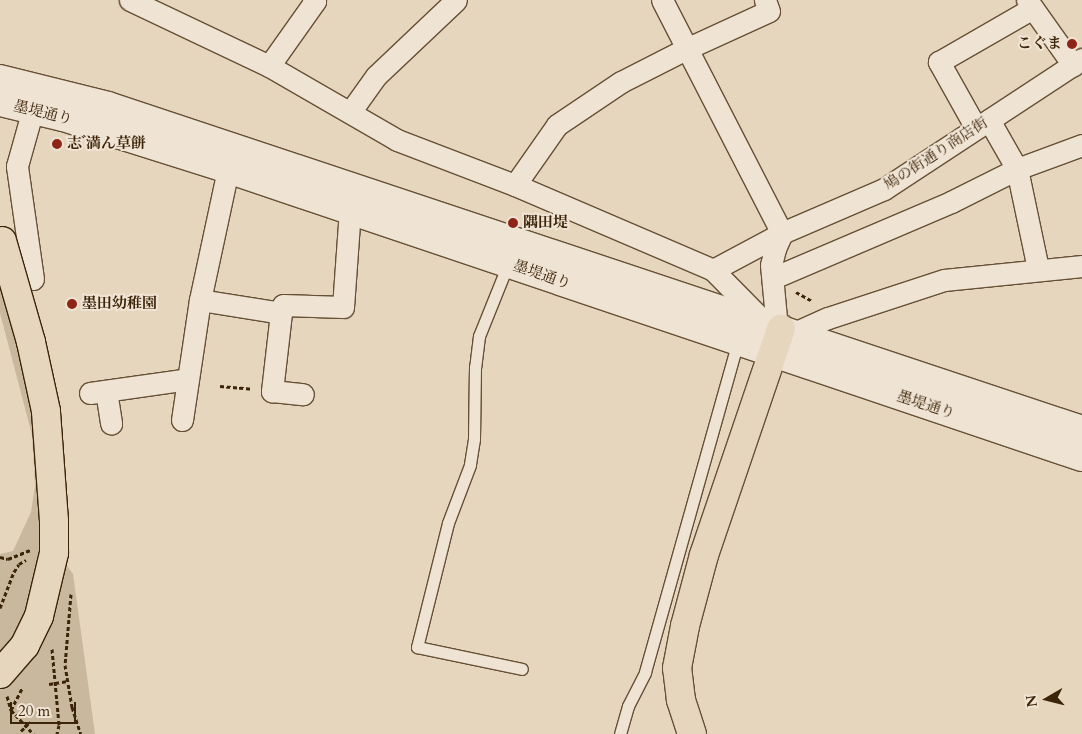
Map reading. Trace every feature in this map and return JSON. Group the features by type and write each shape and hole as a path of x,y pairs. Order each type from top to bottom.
{"highway":[{"path":"0,234 30,342 46,411 54,520 54,553 39,616 3,682"},
{"path":"692,734 681,700 677,668 685,626 704,555 776,341"}],"main road":[{"name":"墨堤通り","path":"0,79 108,106 776,341 1082,457"},
{"name":"墨堤通り","path":"0,102 63,117 228,170 509,263 738,342 776,341 1082,430"}],"street":[{"path":"131,0 269,66 351,111 397,140 515,185 713,270 776,341"},
{"path":"269,66 315,1 313,0"},
{"path":"351,111 376,76 456,0"},
{"path":"662,0 782,233 771,265 776,341"},
{"path":"515,185 557,125 621,82 686,49 769,11 765,0"},
{"path":"1038,269 1017,168 982,124 939,62 1030,4 1078,62"},
{"name":"鳩の街通り商店街","path":"713,270 782,233 884,189 1078,62"},
{"path":"33,110 17,166 33,279"},
{"path":"773,278 952,202 1017,168 1082,145"},
{"path":"182,420 200,300 228,170"},
{"path":"303,394 272,391 283,305 342,307 350,210"},
{"path":"776,341 828,318 944,280 1082,266"},
{"path":"200,300 281,313"},
{"path":"111,424 98,392 188,379"}],"lane":[{"path":"509,263 479,336 475,368 474,431 470,465 448,523 417,647 522,669"},
{"path":"620,734 628,706 645,672 738,342"}],"path":[{"path":"793,297 793,291 814,302"},
{"path":"220,386 272,391"},
{"path":"0,608 14,572 19,564 31,558"},
{"path":"71,587 65,652 72,707 81,734"},
{"path":"49,684 68,681"},
{"path":"3,682 11,710 33,734"},
{"path":"21,731 30,722"}],"shaded area":[{"path":"0,274 13,315 65,563 73,574 95,734 0,734 0,554 13,551 31,512 35,486 32,435 0,313"}],"place":[{"name":"こぐま","path":"1072,44"},
{"name":"志 ゙満ん草餅","path":"57,144"},
{"name":"隅田堤","path":"513,223"},
{"name":"墨田幼稚園","path":"72,304"}]}
